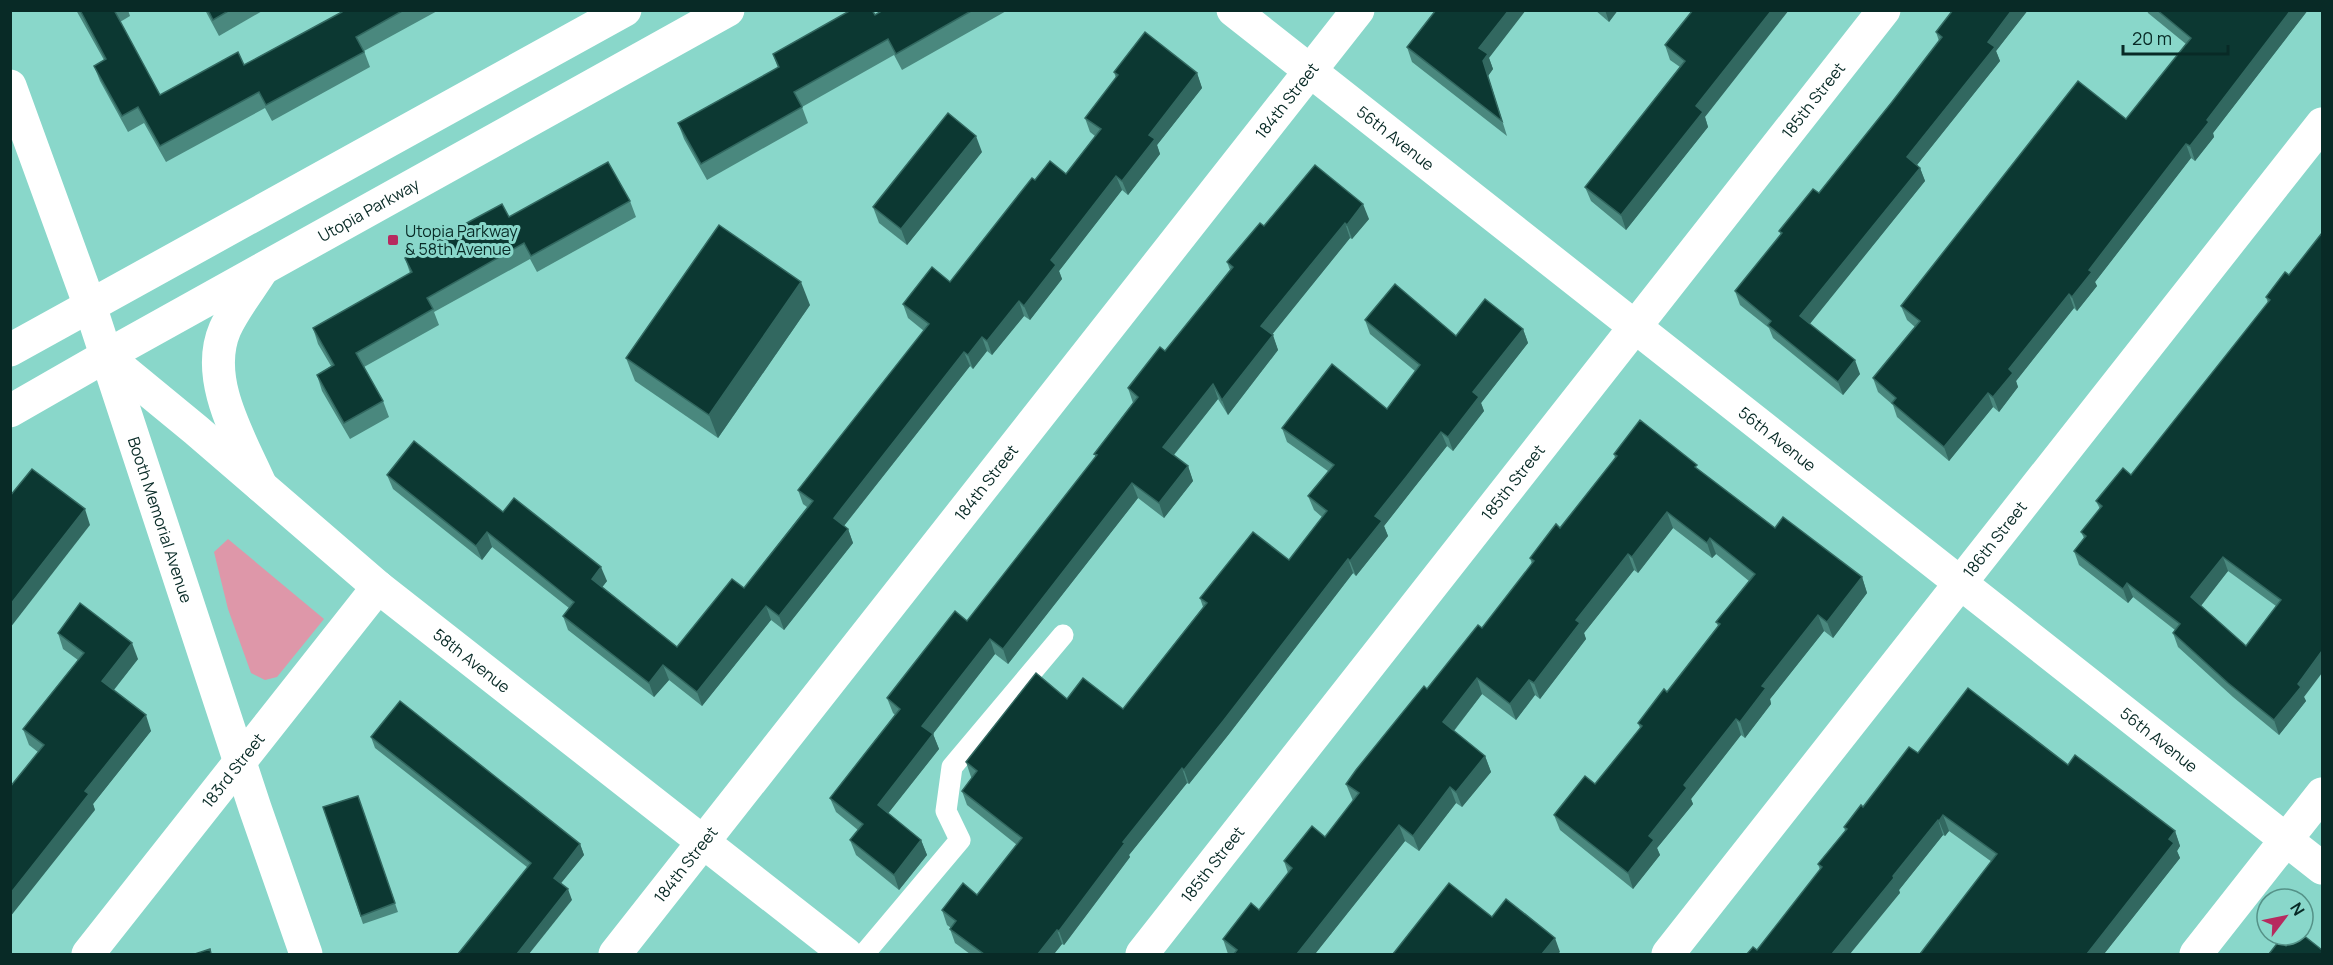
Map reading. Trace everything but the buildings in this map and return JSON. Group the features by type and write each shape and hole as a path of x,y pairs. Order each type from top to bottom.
{"street":[{"path":"10,350 625,10"},
{"name":"Utopia Parkway","path":"10,411 728,10"},
{"name":"56th Avenue","path":"1233,10 2322,868"},
{"name":"184th Street","path":"615,954 1358,10"},
{"name":"185th Street","path":"1142,954 1884,10"},
{"name":"Booth Memorial Avenue","path":"10,86 90,306 240,763 306,954"},
{"name":"186th Street","path":"1668,954 2322,124"},
{"path":"261,486 233,423 221,386 219,360 225,329 263,268"},
{"name":"58th Avenue","path":"106,356 378,586 846,954"},
{"name":"183rd Street","path":"88,954 378,586"},
{"path":"2196,954 2322,794"}],"lane":[{"path":"864,954 960,840 946,811 952,767 1063,635"}],"shaded area":[{"path":"228,539 324,619 277,677 265,680 251,673 228,609 214,552"}],"place":[{"name":"Utopia Parkway & 58th Avenue","path":"393,240"}]}
